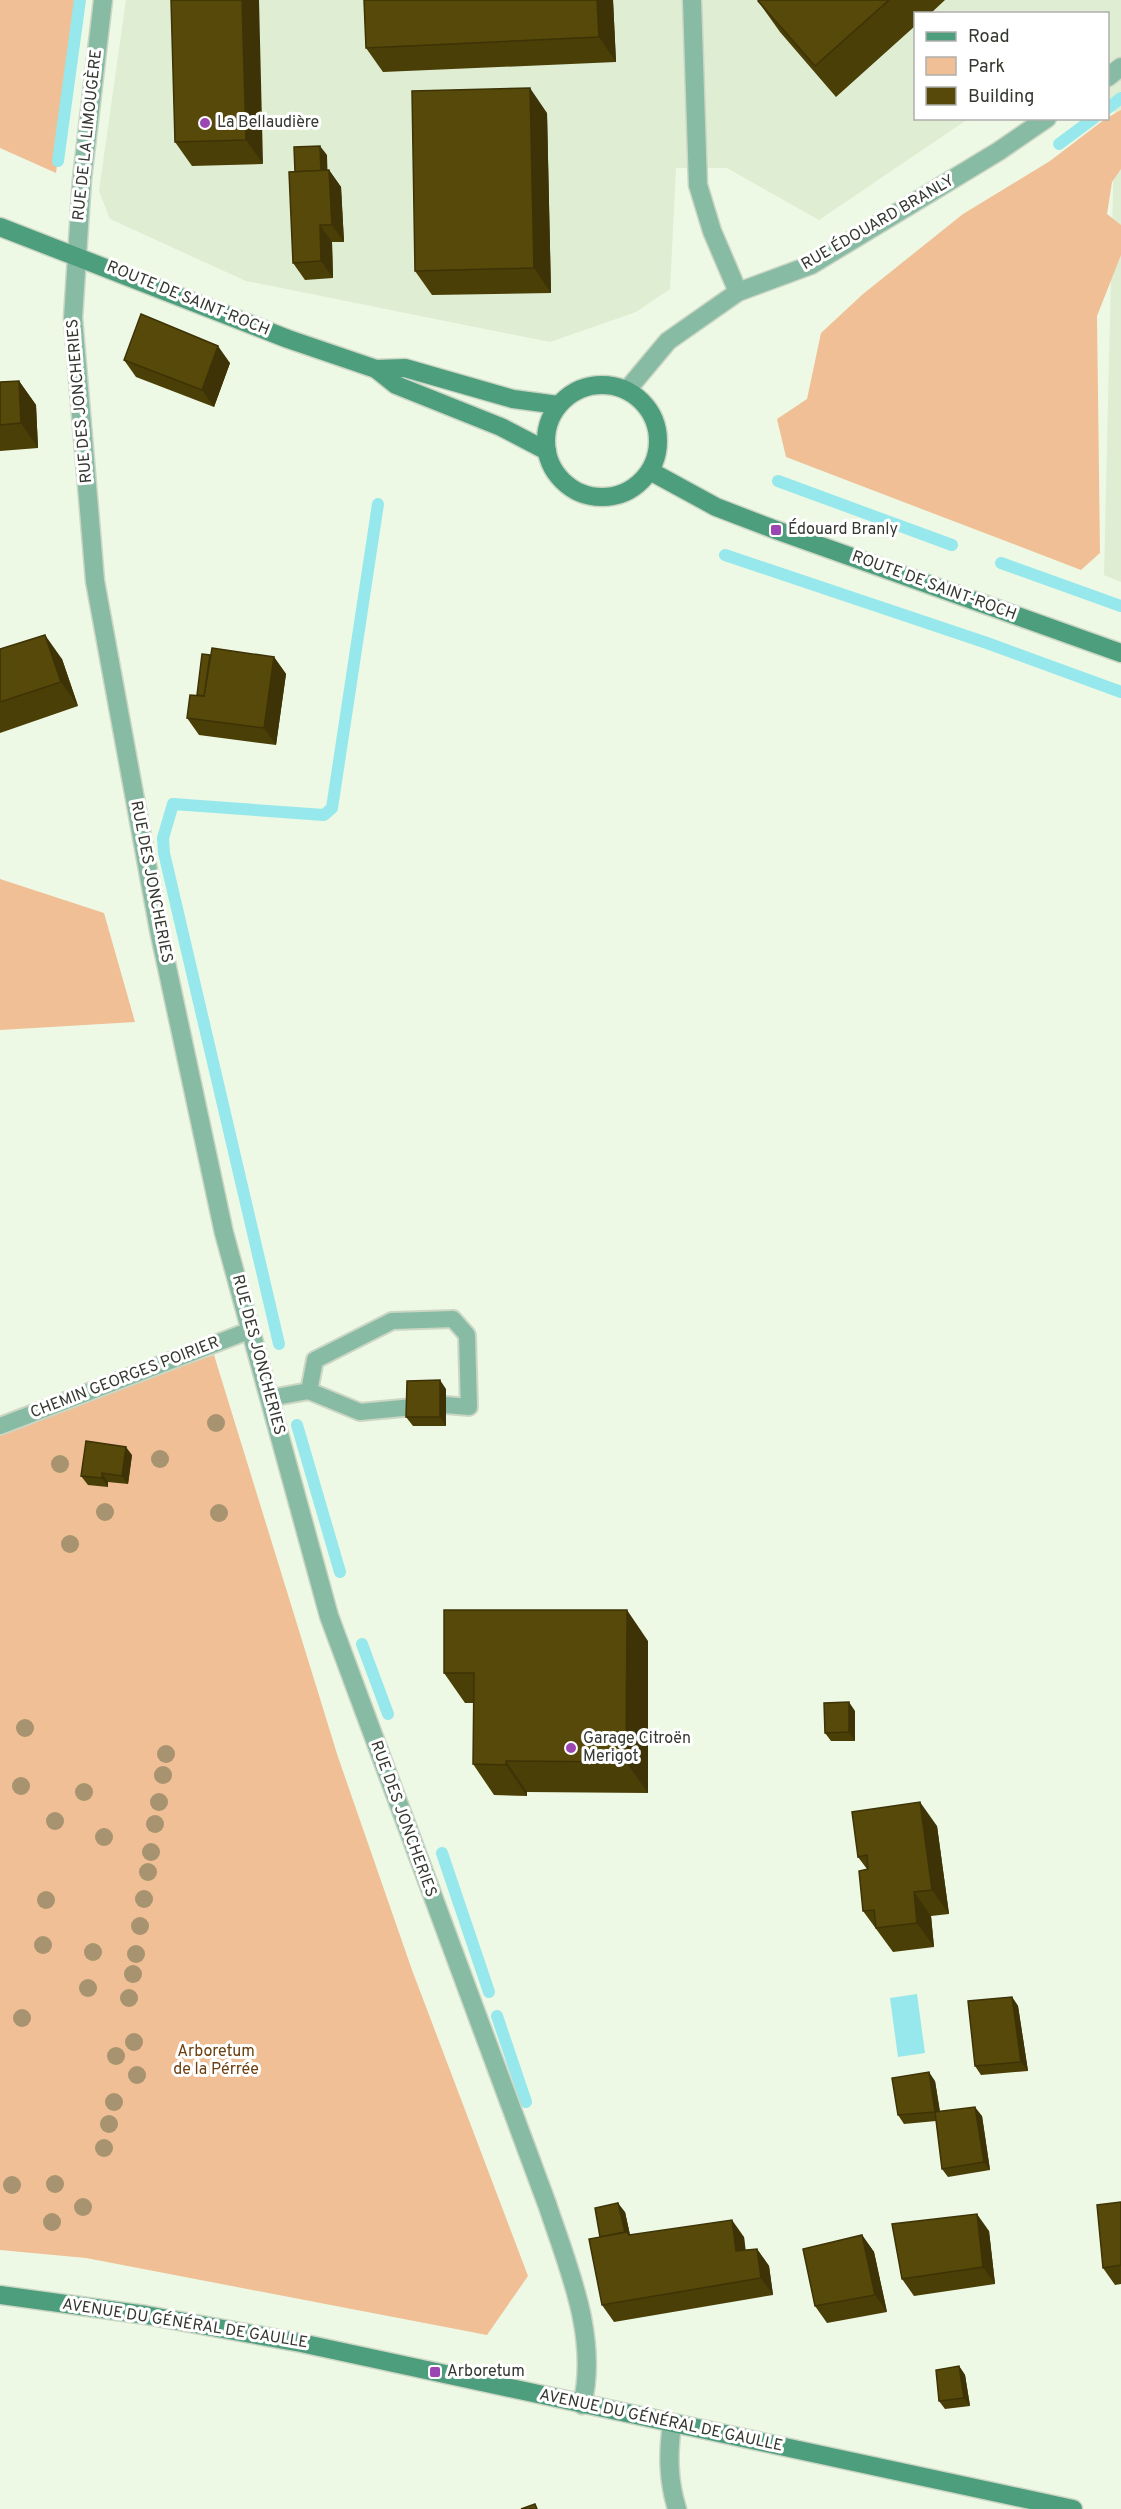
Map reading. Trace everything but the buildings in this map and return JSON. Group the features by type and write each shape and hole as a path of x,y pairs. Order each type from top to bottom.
{"street":[{"name":"RUE DE LA LIMOUGÈRE","path":"75,263 103,0"},
{"path":"692,0 698,185 712,231 738,292"},
{"name":"RUE ÉDOUARD BRANLY","path":"627,390 668,341 738,292 811,265 999,151 1044,120"},
{"name":"ROUTE DE SAINT-ROCH","path":"0,227 75,263 376,369 396,385 501,428 547,451"},
{"name":"RUE DES JONCHERIES","path":"75,263 73,318 95,581 162,942 224,1233 329,1616 547,2204 577,2295 585,2349 587,2385 582,2405"},
{"name":"ROUTE DE SAINT-ROCH","path":"376,369 405,368 513,399 558,405"},
{"path":"609,384 627,390 642,401 654,416 658,444 650,471 638,485 620,494 602,497 583,494 566,484 554,469 547,451 546,435 550,419 558,405 572,393 590,386 609,384"},
{"name":"ROUTE DE SAINT-ROCH","path":"650,471 716,507 1121,653"},
{"name":"AVENUE DU GÉNÉRAL DE GAULLE","path":"0,2295 146,2314 301,2343 1073,2509"},
{"path":"672,2424 668,2451 669,2470 677,2509"}],"lane":[{"path":"309,1391 315,1360 392,1321 453,1319 467,1335 469,1407 446,1405"},
{"name":"CHEMIN GEORGES POIRIER","path":"0,1426 251,1330"},
{"path":"270,1398 309,1391 360,1412 413,1407"}],"shaded area":[{"path":"126,0 1121,0 1121,582 1104,575 1115,106 1109,96 1109,12 914,12 914,120 967,120 819,220 727,168 676,168 670,289 636,312 550,342 246,281 110,219 99,191"}],"green space":[{"path":"0,0 77,0 56,173 0,148"},
{"path":"1121,110 1121,169 1112,182 1107,214 1121,225 1121,255 1097,316 1100,553 1081,570 786,457 777,419 807,399 821,333 863,294 963,214 1050,161 1104,120 1109,120 1109,117"},
{"path":"0,879 104,913 135,1022 0,1030"},
{"name":"Arboretum de la Pérrée","path":"214,1355 338,1757 412,1970 528,2276 487,2335 86,2258 0,2250 0,1428"}],"water":[{"path":"917,1994 925,2053 898,2057 890,1998"}],"waterway":[{"path":"58,161 80,0"},
{"path":"1109,107 1121,98"},
{"path":"1059,144 1091,120"},
{"path":"778,481 952,545"},
{"path":"279,1344 164,853 163,838 173,804 324,815 332,808 378,504"},
{"path":"725,555 987,643 1121,692"},
{"path":"1001,563 1121,606"},
{"path":"297,1425 340,1572"},
{"path":"362,1644 388,1714"},
{"path":"442,1853 489,1992"},
{"path":"497,2016 526,2102"}],"place":[{"name":"La Bellaudière","path":"205,123"},
{"name":"Édouard Branly","path":"776,530"},
{"name":"Garage Citroën Merigot","path":"571,1748"},
{"name":"Arboretum","path":"435,2372"}]}
